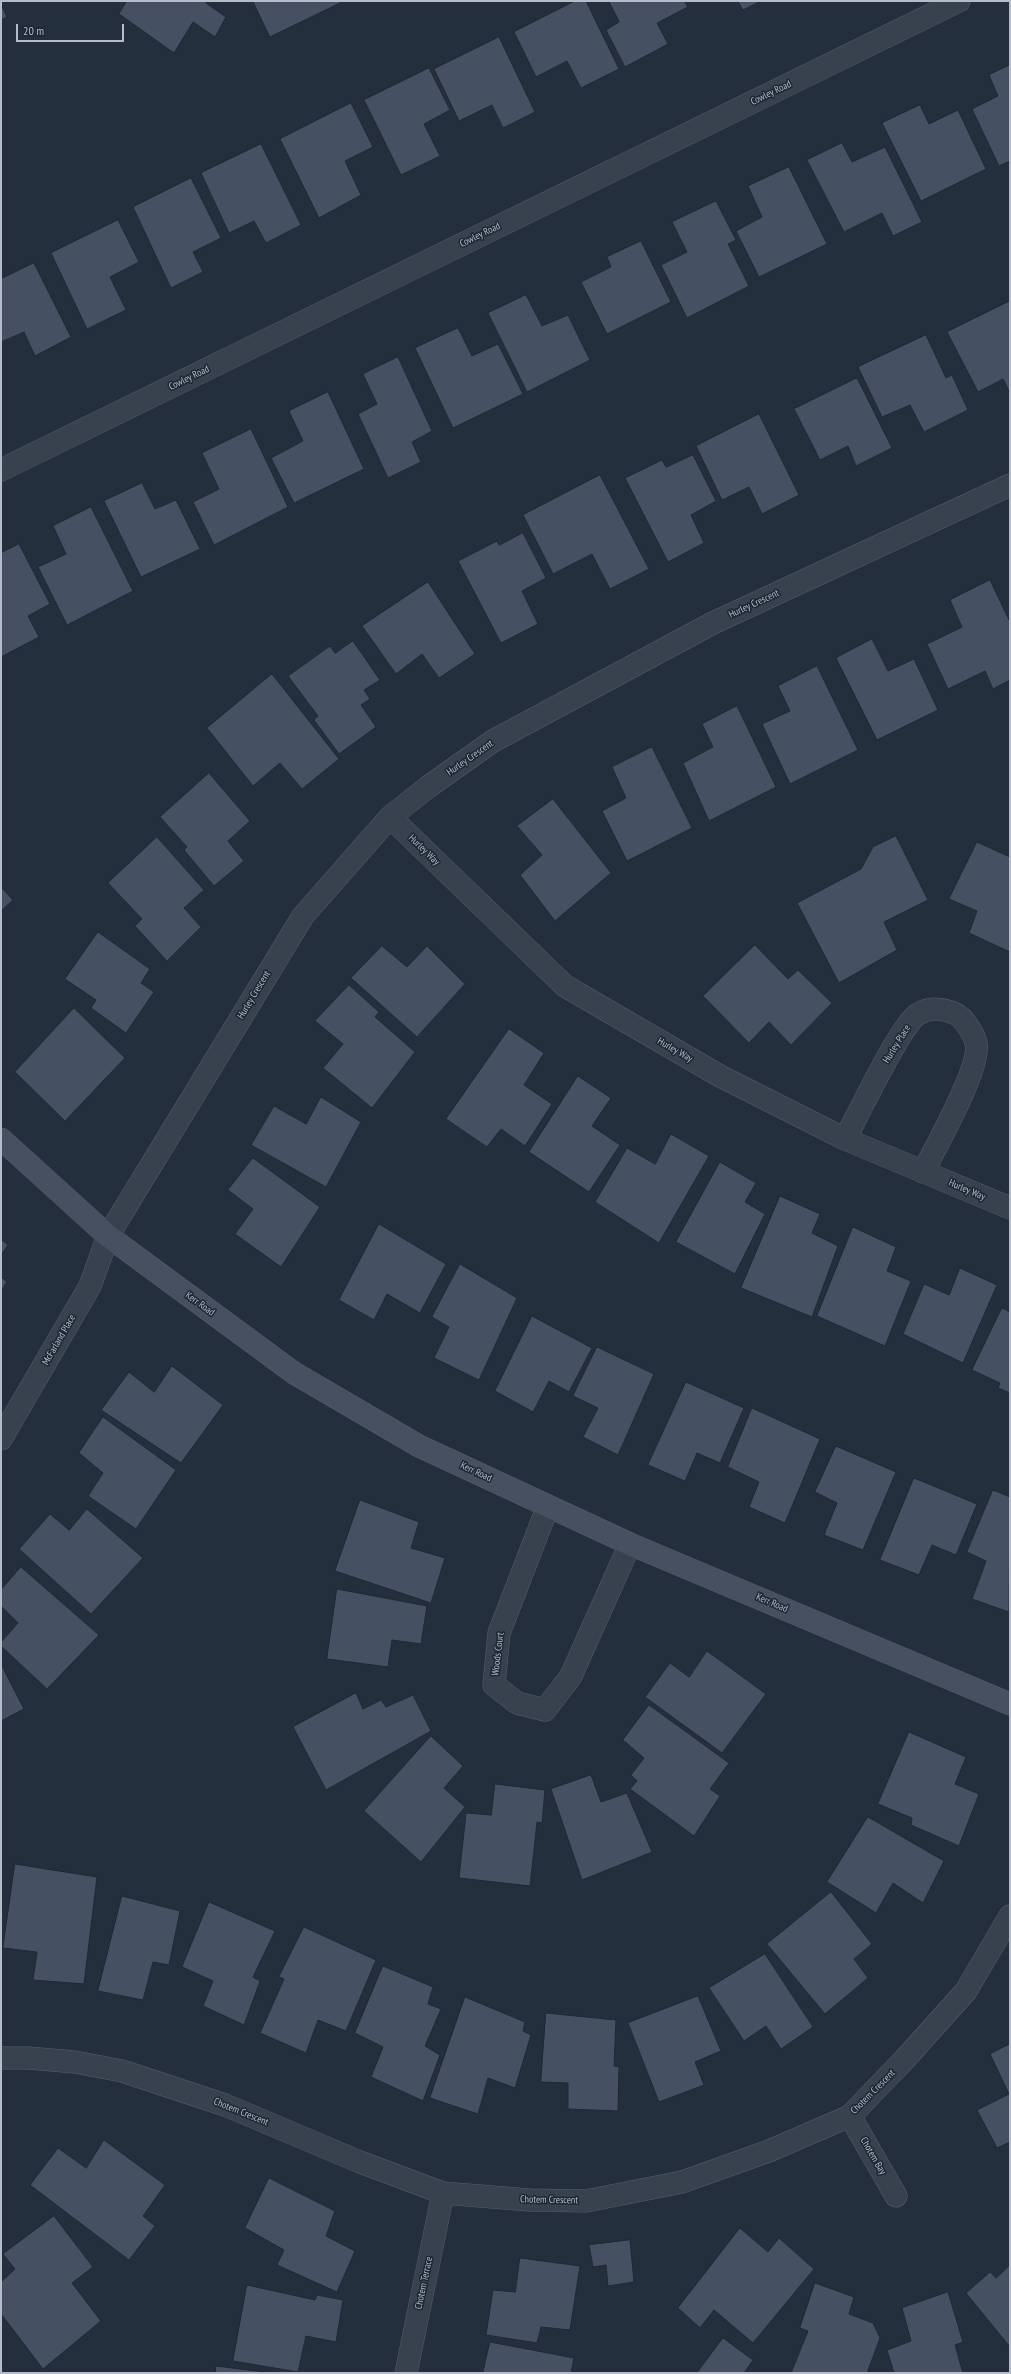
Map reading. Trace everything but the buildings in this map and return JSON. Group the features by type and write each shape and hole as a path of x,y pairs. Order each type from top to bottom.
{"street":[{"name":"Cowley Road","path":"1,470 959,1"},
{"name":"Hurley Crescent","path":"108,1236 303,916 390,817 428,787 493,741 686,638 973,500 1010,485"},
{"name":"Hurley Way","path":"390,817 566,986 720,1076 845,1139 1010,1208"},
{"name":"Hurley Place","path":"845,1139 901,1034 917,1014 936,1008 957,1014 968,1027 977,1044 974,1061 968,1082 923,1172"},
{"name":"Kerr Road","path":"1,1139 108,1236 294,1373 419,1446 630,1544 1010,1704"},
{"name":"McFarland Place","path":"1,1439 90,1286 108,1236"},
{"name":"Woods Court","path":"548,1506 499,1632 494,1685 517,1703 545,1710 571,1676 630,1544"},
{"name":"Chotem Crescent","path":"1,2058 28,2058 75,2062 122,2071 225,2105 360,2162 443,2193 529,2200 586,2201 682,2182 769,2151 850,2116 904,2060 966,1991 1010,1916"},
{"name":"Chotem Bay","path":"850,2116 896,2196"},
{"name":"Chotem Terrace","path":"406,2373 443,2193"}]}
